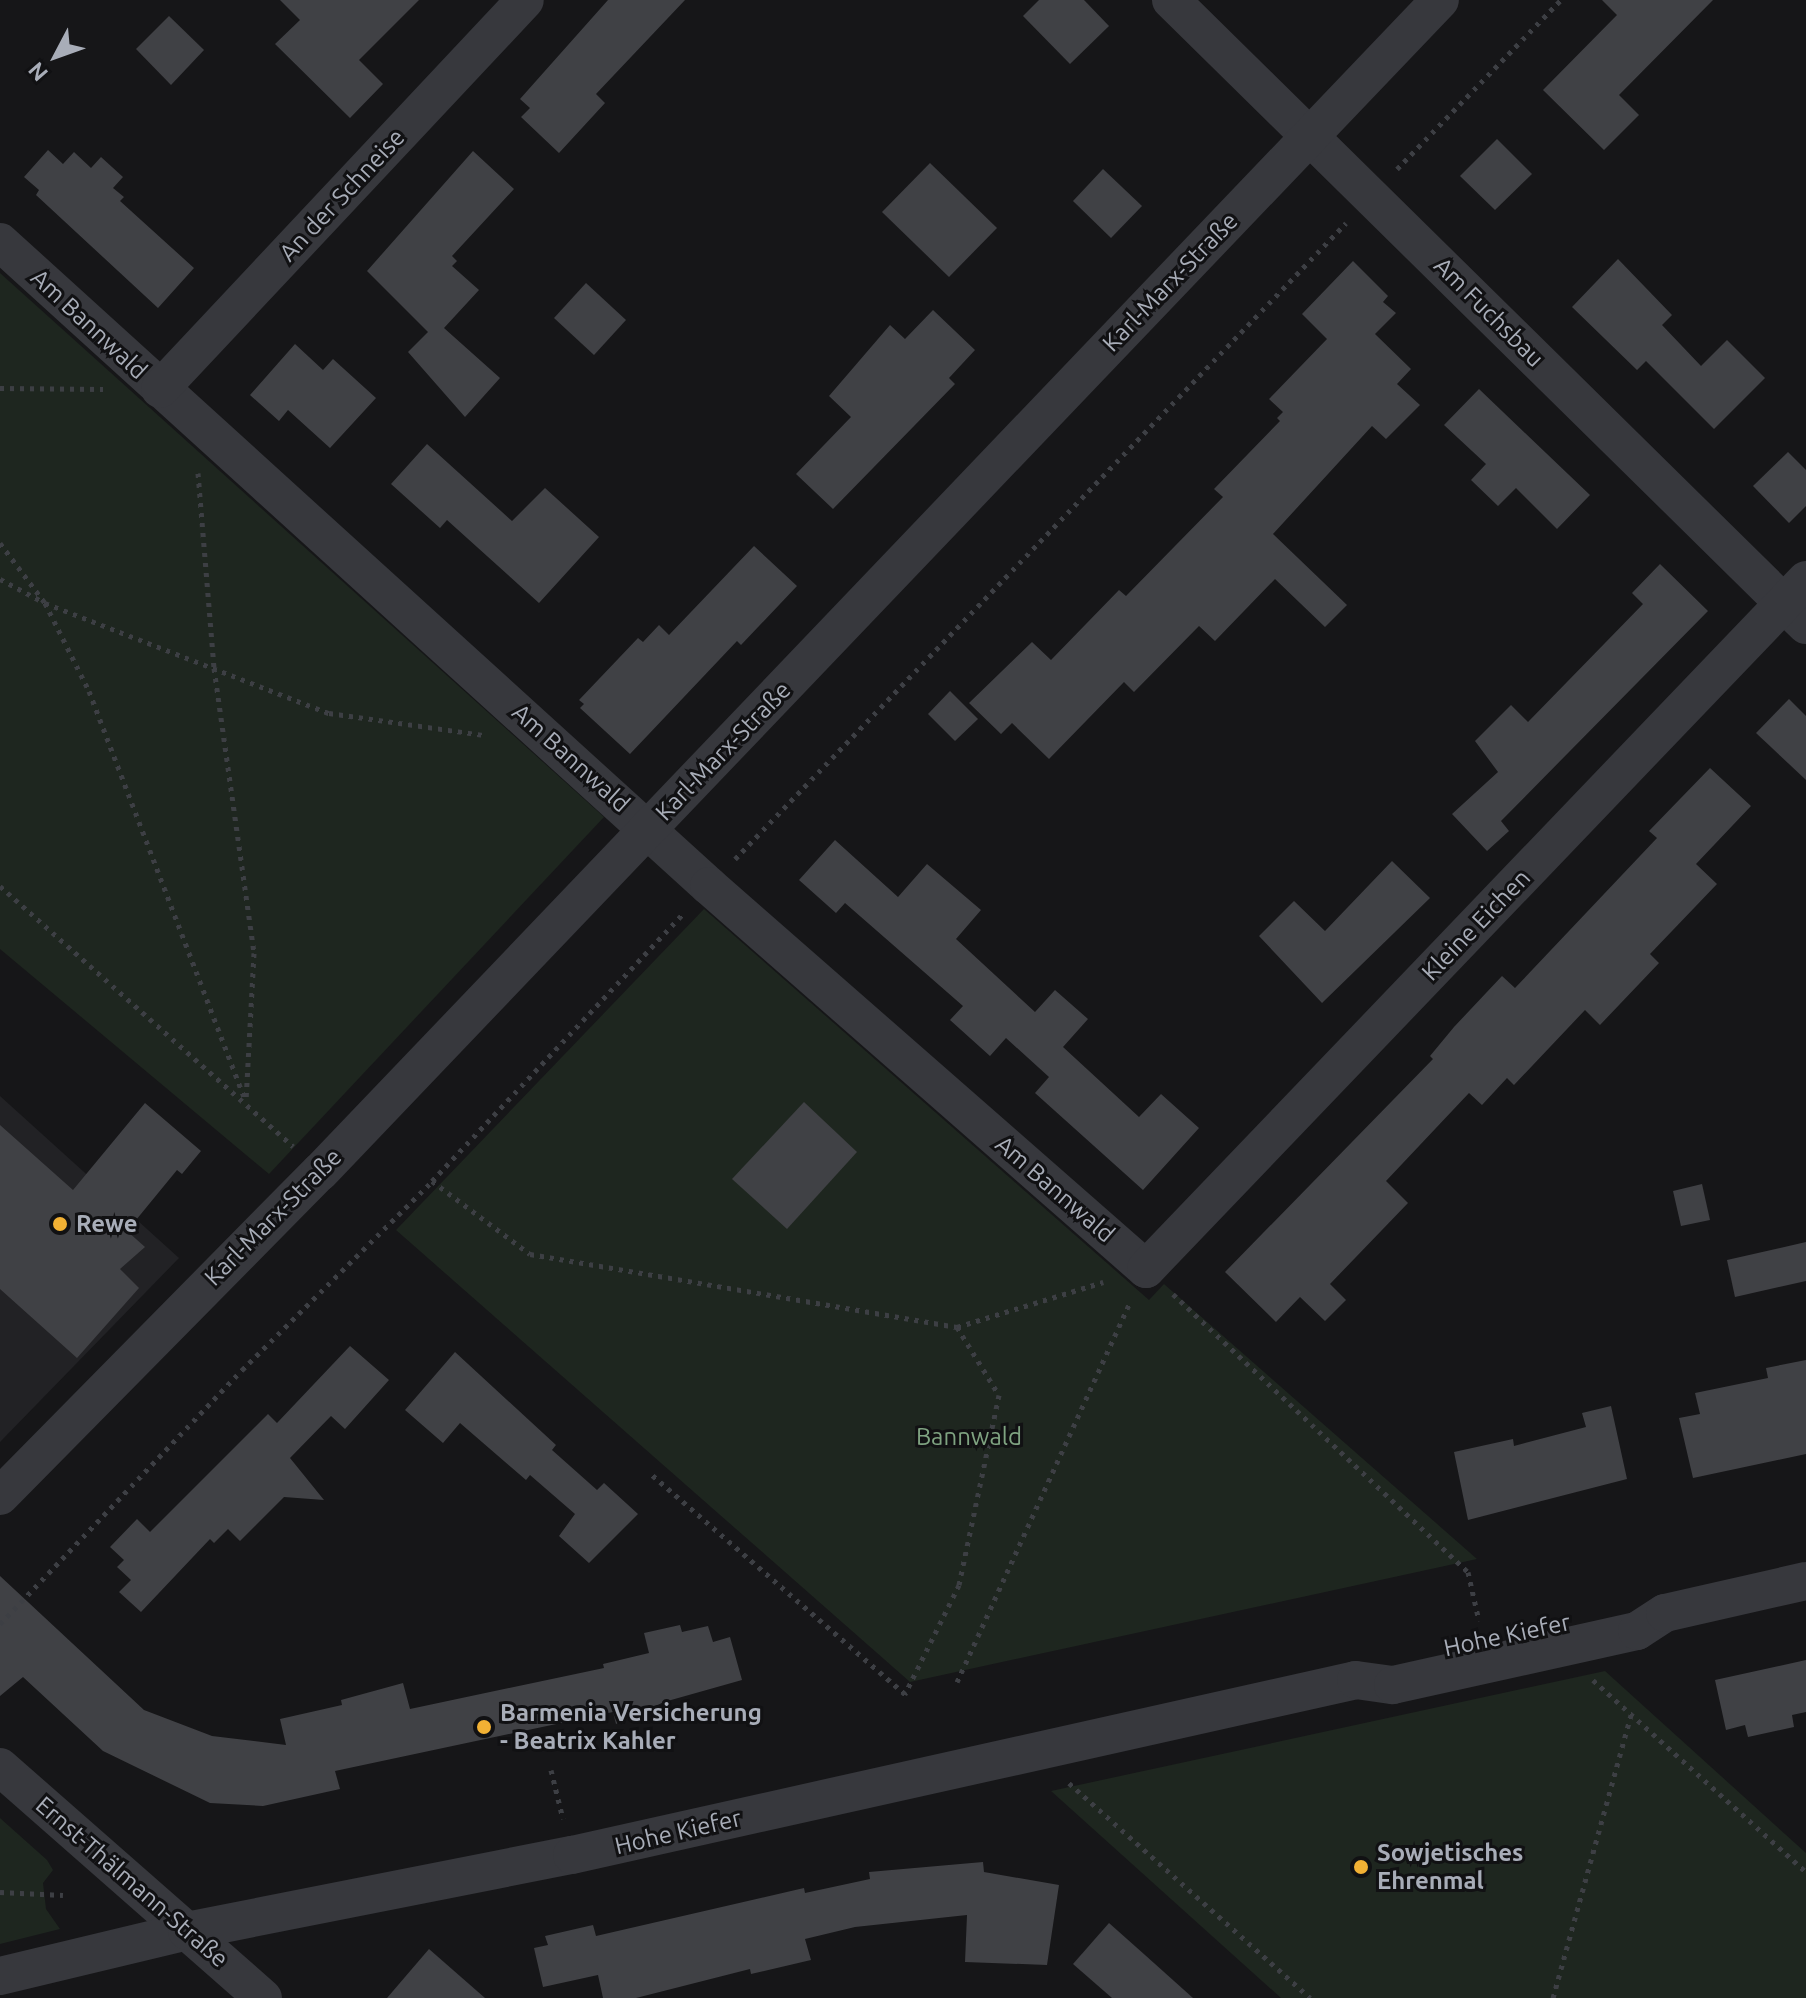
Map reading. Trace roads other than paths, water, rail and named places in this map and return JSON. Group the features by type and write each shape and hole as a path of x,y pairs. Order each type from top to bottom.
{"street":[{"name":"An der Schneise","path":"160,389 525,0"},
{"name":"Am Fuchsbau","path":"1171,0 1799,603"},
{"name":"Karl-Marx-Straße","path":"0,1496 320,1172 1440,0"},
{"name":"Am Bannwald","path":"0,242 709,886 1146,1269"},
{"name":"Kleine Eichen","path":"1146,1269 1799,603"},
{"name":"Hohe Kiefer","path":"0,1976 187,1931 582,1853 1356,1680 1383,1662 1523,1631 1629,1608 1665,1613 1806,1581"},
{"name":"Ernst-Thälmann-Straße","path":"0,1767 263,1998"}],"place":[{"name":"Rewe","path":"60,1224"},
{"name":"Barmenia Versicherung - Beatrix Kahler","path":"484,1727"},
{"name":"Sowjetisches Ehrenmal","path":"1361,1867"}],"park label":[{"name":"Bannwald","path":"969,1437"}]}
